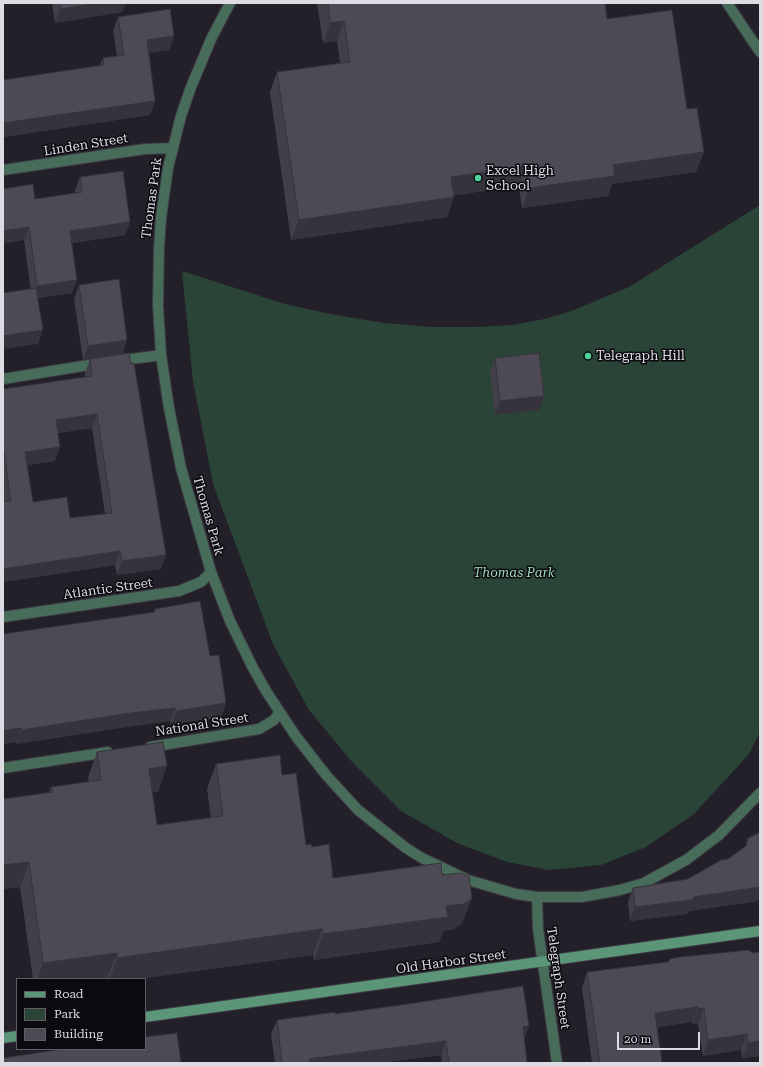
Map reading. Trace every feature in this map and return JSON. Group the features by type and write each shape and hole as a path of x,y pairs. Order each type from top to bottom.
{"street":[{"name":"Thomas Park","path":"230,3 212,37 191,87 172,148 161,218 159,248 158,305 161,355 181,468 194,519 211,572 230,621 250,662 280,712 310,755 342,793 358,810 388,836 422,858 468,880 516,894 582,897 620,890 644,883 686,860 719,835 760,793"},
{"path":"727,3 760,52"},
{"name":"Linden Street","path":"3,170 145,149 172,148"},
{"path":"3,379 161,355"},
{"name":"Atlantic Street","path":"3,617 179,592 201,582 211,572"},
{"name":"National Street","path":"136,748 246,733 266,726 280,712"},
{"path":"3,768 121,751"},
{"name":"Telegraph Street","path":"537,896 537,915 557,1063"},
{"name":"Old Harbor Street","path":"146,1017 760,931"},
{"path":"3,1038 16,1036"}],"green space":[{"name":"Thomas Park","path":"760,205 760,732 749,754 694,814 646,847 601,865 549,870 507,862 457,843 401,811 352,762 309,710 273,644 213,484 193,381 182,271 285,304 330,314 384,323 430,327 512,325 545,319 574,310 629,287"}],"building":[{"path":"60,3 98,3 60,9"},
{"path":"328,3 605,3 607,19 672,10 687,109 697,108 704,152 613,165 615,176 529,188 526,166 451,177 454,197 299,220 277,72 350,62 344,21 330,23"},
{"path":"170,9 174,36 147,40 155,101 3,123 3,80 104,65 103,58 124,55 118,17"},
{"path":"123,171 130,222 70,231 77,280 37,286 29,227 3,231 3,189 33,184 35,199 82,192 80,177"},
{"path":"119,279 127,340 88,346 79,285"},
{"path":"36,288 43,330 3,336 3,293"},
{"path":"129,353 131,364 134,363 166,555 122,561 120,551 3,569 3,502 11,501 3,446 3,389 92,376 90,359","holes":["97,414 112,513 70,518 67,497 33,502 25,452 60,447 56,420"]},
{"path":"539,353 544,396 500,401 495,358"},
{"path":"200,601 210,656 219,655 226,703 176,711 175,708 131,713 21,730 21,728 3,731 3,634 155,612 155,609"},
{"path":"163,742 167,766 149,769 157,825 223,816 216,764 280,755 282,775 296,773 306,845 311,844 312,847 329,844 333,878 441,863 442,875 460,873 469,876 472,898 464,904 446,906 448,917 323,934 322,929 117,958 117,953 43,963 29,862 3,865 3,799 53,792 51,787 101,780 97,752"},
{"path":"760,830 760,887 694,897 692,900 635,907 633,888 688,879 721,860 728,859 746,846 748,838 759,833"},
{"path":"749,950 752,953 760,952 760,1041 748,1043 747,1034 708,1040 704,1008 698,1009 698,1007 655,1013 662,1063 600,1063 587,972 668,962 670,959 680,957"},
{"path":"523,986 529,1026 523,1027 527,1063 449,1063 446,1041 309,1059 310,1063 282,1063 277,1020 408,1004"},
{"path":"177,1033 181,1063 3,1063 3,1058 57,1050 146,1050 146,1037"}],"place":[{"name":"Excel High School","path":"478,178"},
{"name":"Telegraph Hill","path":"588,356"}]}
